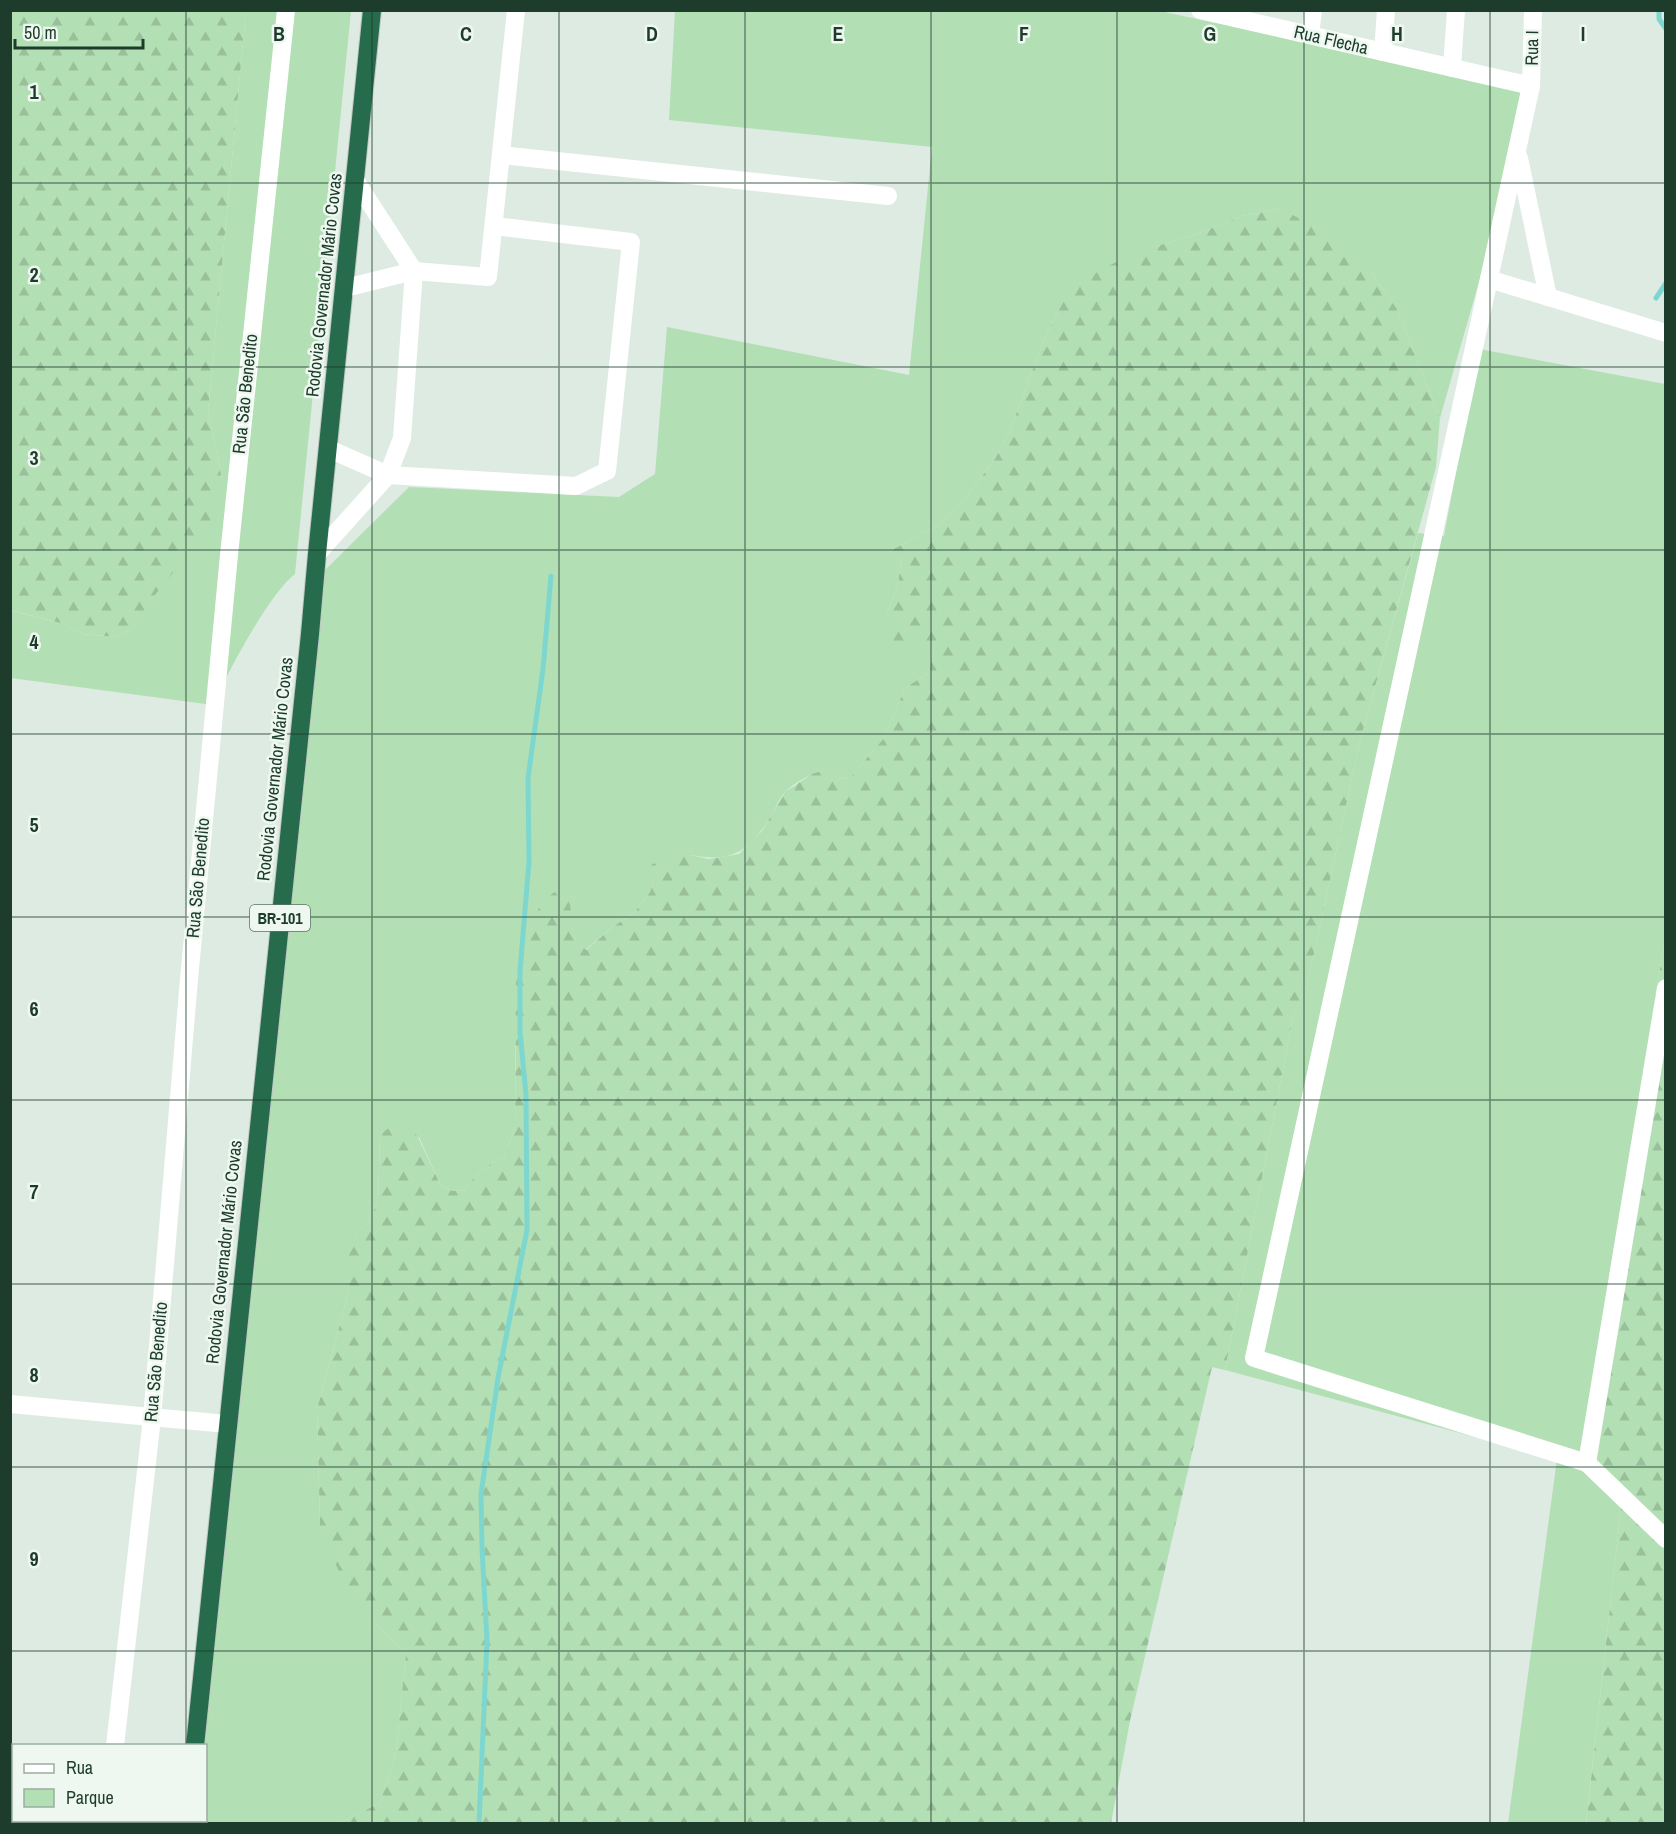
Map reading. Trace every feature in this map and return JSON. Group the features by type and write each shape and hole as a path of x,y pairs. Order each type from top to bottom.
{"highway":[{"name":"Rodovia Governador Mário Covas","path":"195,1744 308,658 316,554 329,449 372,10"}],"street":[{"name":"Rua São Benedito","path":"116,1744 152,1418 227,566 286,10"},
{"path":"345,288 414,271 488,277 516,10"},
{"name":"Rua Flecha","path":"1200,10 1247,16 1310,36 1531,86"},
{"path":"1310,36 1313,10"},
{"path":"1383,52 1386,10"},
{"path":"1452,68 1456,10"},
{"name":"Rua I","path":"1533,10 1531,86 1254,1358 1587,1463"},
{"path":"1517,149 1548,297"},
{"path":"501,155 888,196"},
{"path":"316,554 388,475 402,438 414,271 355,180"},
{"path":"329,449 388,475 576,486 607,471 631,242 494,226"},
{"path":"1489,279 1665,333"},
{"path":"1665,988 1587,1463 1665,1539"},
{"path":"10,1404 227,1424"}],"green space":[{"path":"10,11 246,11 208,412 222,479 208,529 151,600 132,629 114,637 83,634 60,623 11,610"},
{"path":"246,11 351,11 295,574 284,584 261,616 213,705 11,678 10,610 60,623 83,634 114,637 132,629 222,479 208,412"},
{"path":"675,11 1160,11 1524,89 1517,149 1440,418 1397,309 1370,271 1280,209 1242,216 1192,236 1150,248 1063,302 1045,337 1010,430 995,459 966,497 937,526 890,551 901,561 898,584 886,616 932,649 930,672 905,688 884,738 849,779 836,778 822,771 793,785 785,792 755,838 738,852 717,857 690,855 654,880 650,892 635,912 585,950 576,941 572,925 515,1045 515,1129 504,1157 482,1170 464,1190 453,1191 441,1186 419,1137 380,1135 378,1200 370,1219 357,1233 349,1251 353,1270 317,1409 320,1527 372,1621 406,1653 396,1752 380,1803 339,1823 196,1824 197,1822 207,1822 207,1744 204,1744 323,572 409,487 619,497 655,474 667,327 909,375 932,147 669,120"},
{"path":"1280,209 1311,224 1370,271 1397,309 1440,418 1436,467 1360,741 1308,981 1293,1017 1225,1370 1212,1367 1130,1721 1111,1823 339,1823 380,1803 396,1752 406,1653 372,1621 342,1579 320,1527 317,1409 347,1298 352,1270 348,1251 357,1233 370,1219 378,1200 380,1135 391,1126 409,1126 418,1137 441,1186 453,1191 464,1190 482,1170 504,1157 515,1129 516,970 525,934 540,906 553,893 567,887 576,941 586,950 614,926 635,912 650,892 654,880 651,865 669,856 690,855 709,859 739,854 762,831 785,792 812,774 821,771 831,772 836,778 849,779 884,738 905,688 930,672 932,649 891,643 886,616 898,584 901,561 890,551 937,526 966,497 995,459 1010,430 1045,337 1063,302 1079,282 1114,263 1242,216"},
{"path":"1479,349 1665,384 1665,938 1599,1337 1622,1499 1586,1823 1508,1823 1557,1459 1225,1370 1293,1017 1308,981 1360,741 1418,533 1444,536"},
{"path":"1665,938 1665,1823 1586,1824 1622,1499 1602,1466 1590,1416 1599,1337"}],"waterway":[{"path":"1659,10 1659,19 1666,29"},
{"path":"1656,298 1666,283"},
{"path":"479,1824 487,1641 481,1494 498,1378 527,1230 526,1095 520,1032 520,971 529,861 528,778 543,669 551,576"}]}
